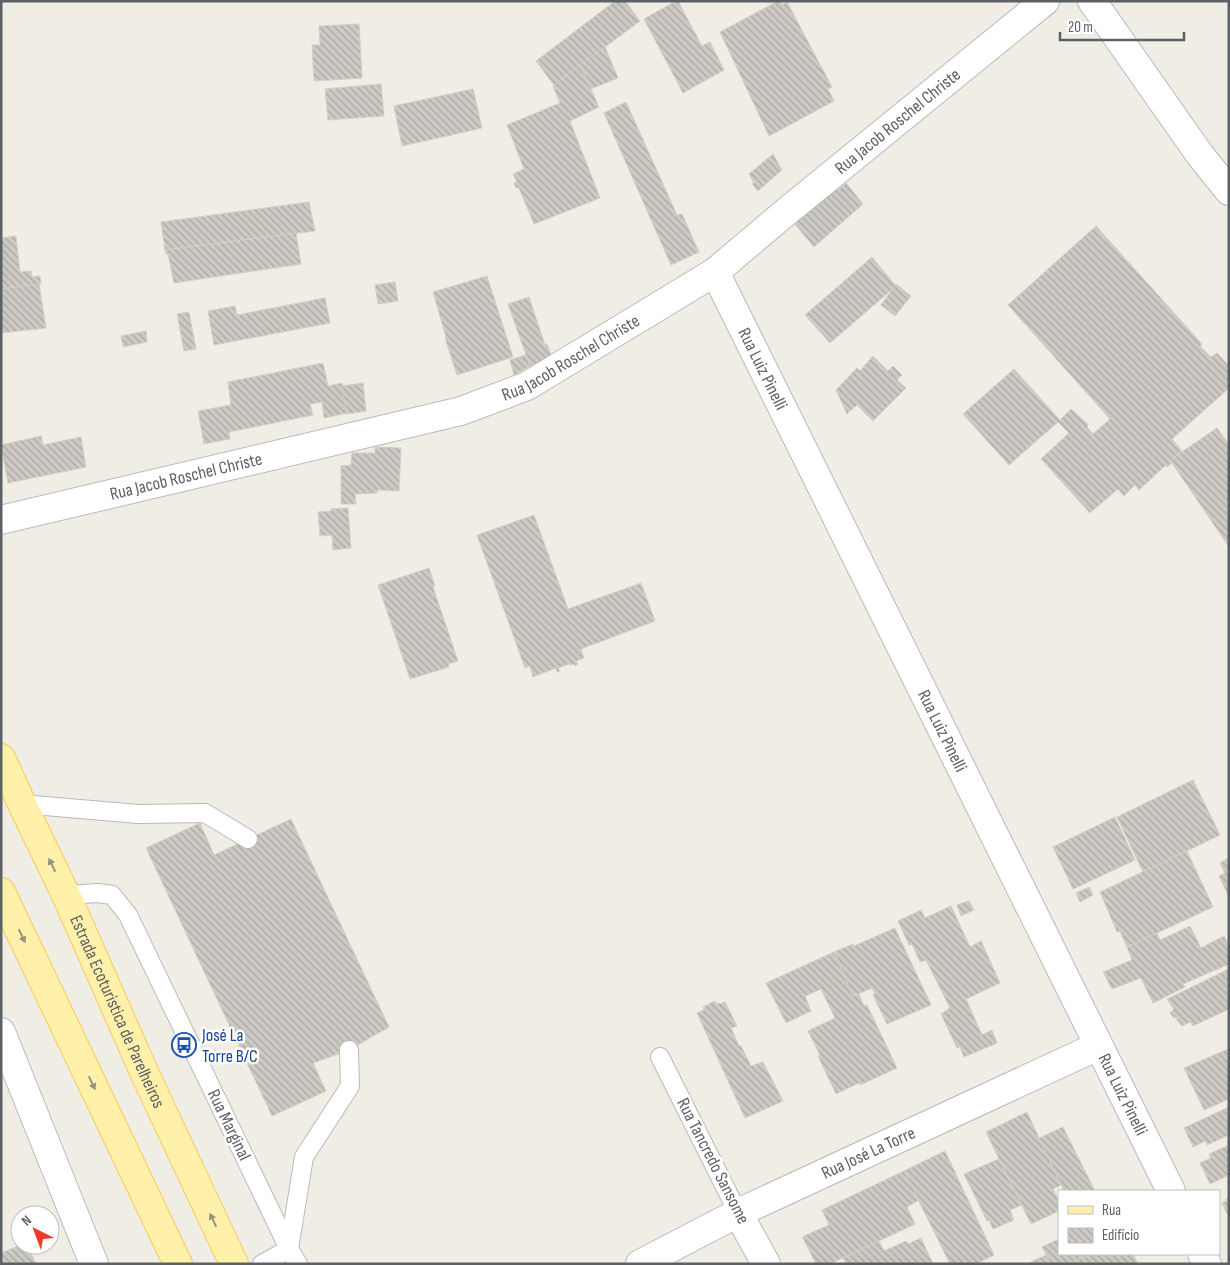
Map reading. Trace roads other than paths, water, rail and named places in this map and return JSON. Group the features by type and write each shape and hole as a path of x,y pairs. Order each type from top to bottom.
{"main road":[{"name":"Estrada Ecoturistica de Parelheiros","path":"1,758 66,895 144,1072 234,1264"},
{"path":"1,892 178,1264"}],"street":[{"name":"Rua Jacob Roschel Christe","path":"1,520 461,411 528,386 715,272 1045,1"},
{"path":"1092,1 1200,155 1229,191"},
{"name":"Rua Luiz Pinelli","path":"715,272 1170,1190"},
{"path":"1,1032 94,1264"},
{"name":"Rua José La Torre","path":"640,1264 738,1213 1098,1046"},
{"name":"Rua Tancredo Sansome","path":"738,1213 766,1264"}],"lane":[{"path":"22,804 138,814 205,813 248,839"},
{"name":"Rua Marginal","path":"66,895 98,893 112,895 128,915 293,1256"},
{"path":"262,1264 293,1256 304,1156 350,1086 349,1050"},
{"name":"Rua Tancredo Sansome","path":"660,1057 738,1213"}],"place":[{"name":"José La Torre B/C","path":"184,1045"}]}
